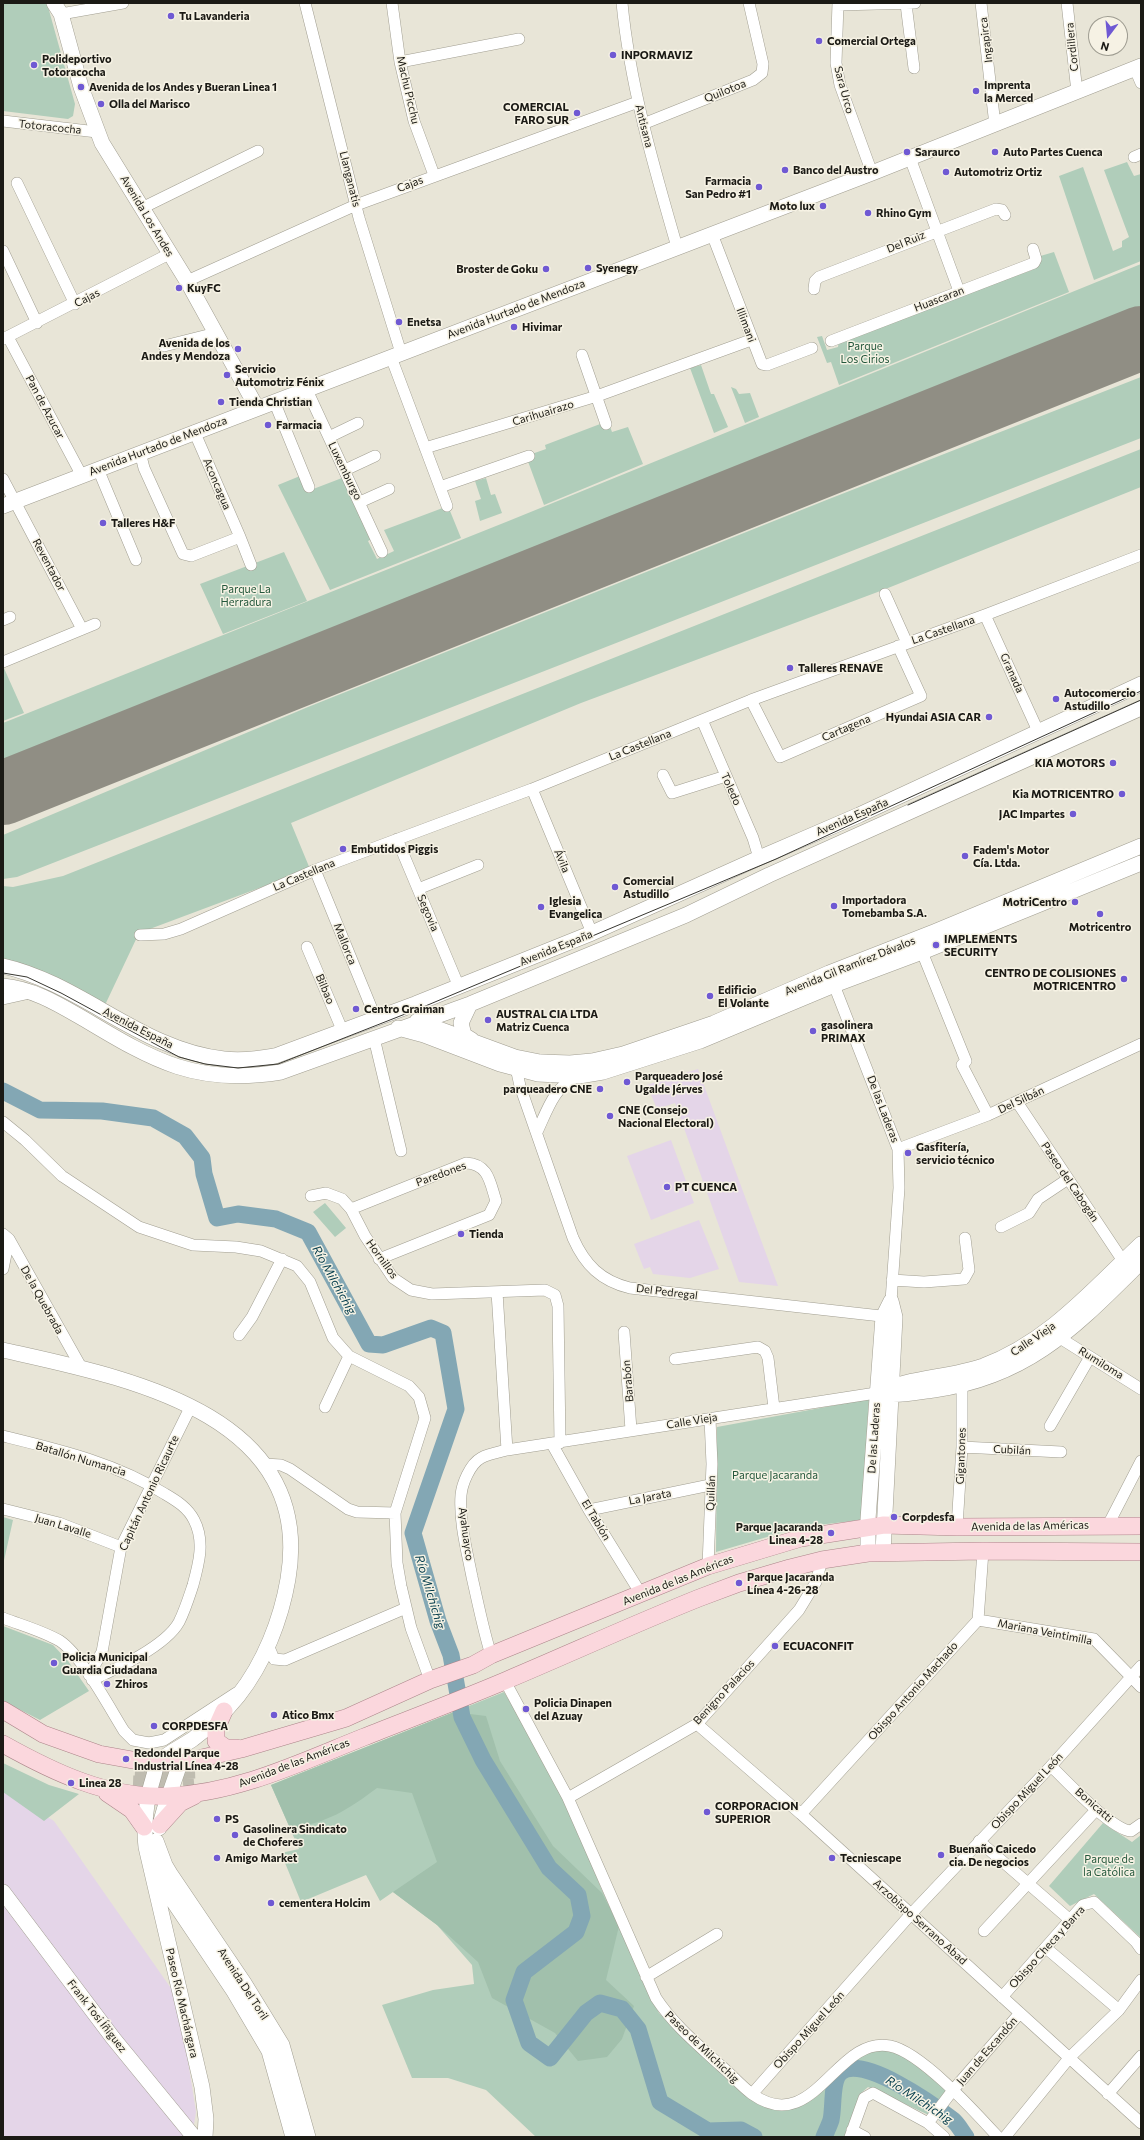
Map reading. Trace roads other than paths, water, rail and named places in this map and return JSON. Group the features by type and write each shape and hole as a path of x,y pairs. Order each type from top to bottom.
{"main road":[{"name":"Avenida Los Andes","path":"59,7 81,87 97,132 169,254 187,281 257,408"},
{"name":"Avenida Hurtado de Mendoza","path":"10,503 98,470 194,431 307,390 872,173 1138,68"},
{"name":"Avenida España","path":"3,966 20,970 59,986 147,1035 175,1047 223,1059 252,1060 275,1056 343,1032 459,987 592,933 759,858 859,816 1141,684"},
{"name":"Avenida España","path":"3,986 34,992 59,1004 158,1060 179,1068 208,1075 251,1076 281,1072 398,1028 470,1004 695,911 769,875 1141,708"},
{"name":"Avenida Gil Ramírez Dávalos","path":"393,1012 472,1041 515,1062 550,1076 579,1076 603,1072 654,1057 832,979 934,932 1141,846"},
{"name":"Avenida Gil Ramírez Dávalos","path":"832,979 922,952 1141,863"},
{"path":"470,1004 461,1023 464,1034 472,1041"},
{"name":"Avenida Gil Ramírez Dávalos","path":"398,1028 515,1062 555,1063 592,1061 629,1052 736,1021"},
{"name":"Calle Vieja","path":"886,1391 962,1385 1006,1370 1033,1356 1060,1338 1096,1306 1135,1266 1141,1244"},
{"name":"Calle Vieja","path":"886,1391 981,1366 1017,1351 1135,1266"},
{"name":"De las Laderas","path":"876,1552 876,1526 891,1301"},
{"path":"3,1350 81,1367 149,1387 191,1406 222,1424 249,1447 264,1464 282,1494 288,1514 292,1536 292,1556 286,1588 268,1644 244,1687 224,1711 194,1738 158,1762"},
{"name":"Avenida de las Américas","path":"3,1744 37,1764 92,1786 147,1795 168,1796 193,1777 241,1749 346,1718 431,1680 708,1566 801,1538 876,1526 1141,1526"},
{"name":"Avenida de las Américas","path":"3,1710 43,1734 82,1748 113,1757 158,1762 193,1777 230,1787 265,1777 424,1714 738,1583 822,1560 876,1552 1141,1552"},
{"name":"Avenida de las Américas","path":"193,1777 403,1698 431,1680"},
{"path":"224,1711 216,1729 216,1741 226,1748 241,1749"},
{"path":"3,1721 60,1751 101,1763 134,1777 90,1774 58,1763 3,1735"},
{"name":"Paseo Río Machángara","path":"153,1831 168,1796 193,1777 194,1738"},
{"name":"Paseo Río Machángara","path":"158,1762 147,1795 153,1831 152,1870 202,2087 206,2119 206,2137"},
{"path":"92,1786 116,1797 132,1810 153,1831 180,1803 193,1777"},
{"name":"Avenida Del Toril","path":"153,1831 165,1865 171,1875 244,1984 282,2045 308,2137"},
{"name":"Avenida Del Toril","path":"152,1870 229,1984 269,2051 281,2088 293,2137"},
{"name":"Frank Tosi Íñiguez","path":"3,1892 113,2038 194,2137"}],"street":[{"path":"59,7 123,3"},
{"name":"Llanganatis","path":"305,3 396,355"},
{"name":"Machu Picchu","path":"392,3 400,62 414,121 434,175"},
{"name":"Antisana","path":"622,3 638,102 677,247"},
{"name":"Quilotoa","path":"643,124 753,80 762,73 763,64 749,3"},
{"name":"Ingapirca","path":"981,3 995,125"},
{"name":"Cordillera","path":"1067,3 1076,92"},
{"path":"838,4 910,4 914,68"},
{"name":"Sara Urco","path":"838,4 836,63 840,85 872,173"},
{"path":"400,62 519,39"},
{"path":"1138,68 1141,83"},
{"name":"Cajas","path":"187,281 356,205 434,175 638,102"},
{"name":"Totoracocha","path":"3,121 97,132"},
{"path":"142,208 258,151"},
{"path":"910,158 959,291"},
{"path":"17,183 75,304"},
{"name":"Del Ruiz","path":"814,289 815,281 819,277 936,230 996,209 1002,210 1006,215"},
{"name":"Illimani","path":"712,234 761,363 764,366 812,348"},
{"name":"Huascaran","path":"831,342 1034,263 1036,258 1033,249"},
{"path":"3,251 37,323"},
{"name":"Cajas","path":"6,338 75,304 169,254"},
{"path":"164,346 216,333"},
{"name":"Pan de Azucar","path":"6,338 82,476"},
{"name":"Carihuairazo","path":"425,448 597,396 751,340"},
{"path":"396,355 425,448 447,506"},
{"path":"582,355 606,424"},
{"name":"Luxemburgo","path":"307,390 382,552"},
{"path":"274,401 309,487"},
{"path":"329,437 358,423"},
{"name":"Aconcagua","path":"194,431 251,565"},
{"path":"140,452 144,468 183,554 190,556 240,538"},
{"path":"345,470 375,456"},
{"path":"440,487 529,456"},
{"path":"98,470 136,560"},
{"name":"Reventador","path":"3,479 10,503 82,629"},
{"path":"360,502 389,489"},
{"name":"La Castellana","path":"140,935 164,934 181,929 314,870 532,789 752,700 985,615 1141,555"},
{"path":"885,594 902,645"},
{"name":"Granada","path":"985,615 1038,731"},
{"path":"3,662 95,624"},
{"name":"Cartagena","path":"752,700 780,756 921,696 902,645"},
{"name":"Toledo","path":"702,720 753,838 759,858"},
{"path":"663,775 672,793 726,776"},
{"name":"Ávila","path":"532,789 592,933"},
{"name":"Segovia","path":"397,839 459,987"},
{"path":"418,889 478,865"},
{"name":"Mallorca","path":"314,870 376,1019"},
{"name":"Bilbao","path":"307,947 343,1032"},
{"path":"922,952 966,1061 962,1065 988,1115"},
{"name":"De las Laderas","path":"832,979 898,1149 900,1188 891,1301"},
{"path":"3,999 34,992"},
{"path":"374,1038 401,1151"},
{"name":"Del Silbán","path":"898,1149 988,1115 1141,1044"},
{"name":"Del Pedregal","path":"515,1062 537,1132 580,1253 595,1272 607,1280 630,1288 889,1317"},
{"path":"537,1132 560,1088 569,1080 579,1076"},
{"name":"Paseo del Cabogán","path":"1017,1102 1068,1179 1135,1266"},
{"path":"3,1122 26,1140 62,1176 138,1227 194,1244 236,1247 260,1251 297,1266 310,1282 333,1338 342,1350 349,1356 409,1386 419,1397 425,1418 395,1513 397,1563 406,1608 431,1680"},
{"name":"Paredones","path":"351,1209 466,1163 476,1164 484,1169 496,1201 494,1209 489,1215 379,1259"},
{"path":"1001,1227 1029,1213 1038,1199 1068,1179"},
{"name":"Hornillos","path":"311,1196 326,1193 342,1199 351,1209 379,1259 393,1278 410,1290 432,1294 545,1290"},
{"path":"3,1269 6,1236"},
{"name":"De la Quebrada","path":"6,1236 81,1367"},
{"path":"892,1280 924,1282 964,1279 969,1270 965,1238"},
{"path":"239,1335 252,1317 282,1259"},
{"name":"El Tablón","path":"545,1290 555,1295 558,1306 556,1443 589,1510 641,1594"},
{"path":"497,1292 507,1450"},
{"name":"Barabón","path":"624,1332 630,1430"},
{"name":"Rumiloma","path":"1060,1338 1141,1389"},
{"path":"675,1360 758,1347 765,1351 768,1358 774,1408"},
{"path":"325,1407 349,1356"},
{"path":"1050,1426 1090,1357"},
{"name":"Gigantones","path":"957,1527 962,1447 962,1385"},
{"name":"Calle Vieja","path":"507,1450 886,1391"},
{"name":"Capitán Antonio Ricaurte","path":"90,1678 102,1652 121,1547 191,1406"},
{"name":"Quillán","path":"708,1566 712,1464 710,1419"},
{"name":"Batallón Numancia","path":"3,1436 105,1464 151,1485 184,1507 195,1520 199,1532 201,1548 198,1566 188,1600 179,1622 164,1639 122,1667 90,1678"},
{"name":"Cubilán","path":"962,1447 1061,1452"},
{"name":"Ayahuayco","path":"491,1655 485,1635 466,1549 461,1495 465,1481 471,1469 480,1458 507,1450"},
{"path":"1108,1525 1141,1461"},
{"path":"264,1464 281,1466 290,1469 348,1509 357,1512 395,1513"},
{"name":"La Jarata","path":"589,1510 710,1485"},
{"name":"Juan Lavalle","path":"3,1508 59,1523 121,1547"},
{"path":"978,1620 983,1551"},
{"name":"Benigno Palacios","path":"568,1798 697,1724 799,1610 816,1582 822,1560"},
{"path":"268,1644 274,1659 285,1660 406,1608"},
{"path":"3,1618 59,1641 68,1648 90,1678 124,1731 132,1740 149,1743 164,1740 244,1687"},
{"name":"Mariana Veintimilla","path":"978,1620 1094,1639 1141,1687"},
{"name":"Obispo Antonio Machado","path":"802,1814 978,1620"},
{"name":"Obispo Miguel León","path":"752,2094 911,1914 1051,1766 1141,1666"},
{"name":"Paseo de Milchichig","path":"505,1681 568,1798 656,1998 670,2018 752,2094 768,2102 781,2104 795,2103 814,2092 858,2052 873,2046 890,2046 907,2052 950,2094 998,2137"},
{"name":"Arzobispo Serrano Abad","path":"697,1724 802,1814 1141,2123"},
{"name":"Bonicatti","path":"1051,1766 1096,1810 1123,1830 1131,1831 1141,1824"},
{"path":"984,1931 1030,1884 1096,1810"},
{"path":"980,1840 1069,1919"},
{"name":"Obispo Checa y Barra","path":"1002,1997 1046,1948 1069,1919 1083,1905 1094,1902 1136,1942 1141,1949"},
{"path":"646,1977 716,1934"},
{"path":"1046,1948 1119,2010"},
{"path":"1005,2137 1070,2057 1119,2010 1141,1980"},
{"name":"Juan de Escandón","path":"930,2120 950,2094 1020,2012"},
{"path":"1108,2094 1141,2056"},
{"path":"865,2137 851,2134 864,2098 869,2094 876,2094 930,2120 944,2137"}],"waterway":[{"name":"Río Milchichig","path":"3,1091 40,1110 102,1111 153,1118 185,1136 202,1158 204,1174 217,1218 238,1214 276,1219 308,1232 369,1344 383,1345 431,1328 443,1333 456,1409 413,1533 438,1621 451,1655 462,1717 483,1760 549,1868 578,1895 582,1916 576,1932 524,1972 514,2000 529,2043 550,2058 586,2013 600,2003 622,2009 638,2029 660,2102 708,2131 741,2130 754,2137"},
{"name":"Río Milchichig","path":"824,2137 831,2120 835,2082 840,2073 850,2068 864,2070 880,2075 915,2093 953,2120 966,2137"}],"tunnel":[{"path":"135,1770 195,1770"},
{"path":"133,1784 163,1785 194,1782"}],"tram line":[{"path":"3,973 27,977 61,993 179,1057 205,1064 238,1068 278,1064 423,1007 776,859 1141,691"},
{"path":"908,805 1141,700"}],"place":[{"name":"Tu Lavanderia","path":"171,16"},
{"name":"Comercial Ortega","path":"819,41"},
{"name":"INPORMAVIZ","path":"613,55"},
{"name":"Polideportivo Totoracocha","path":"34,65"},
{"name":"Avenida de los Andes y Bueran Linea 1","path":"81,87"},
{"name":"Imprenta la Merced","path":"976,91"},
{"name":"Olla del Marisco","path":"101,104"},
{"name":"COMERCIAL FARO SUR","path":"577,113"},
{"name":"Saraurco","path":"907,152"},
{"name":"Auto Partes Cuenca","path":"995,152"},
{"name":"Banco del Austro","path":"785,170"},
{"name":"Automotriz Ortiz","path":"946,172"},
{"name":"Farmacia San Pedro #1","path":"759,187"},
{"name":"Moto lux","path":"823,206"},
{"name":"Rhino Gym","path":"868,213"},
{"name":"Syenegy","path":"588,268"},
{"name":"Broster de Goku","path":"546,269"},
{"name":"KuyFC","path":"179,288"},
{"name":"Enetsa","path":"399,322"},
{"name":"Hivimar","path":"514,327"},
{"name":"Avenida de los Andes y Mendoza","path":"238,349"},
{"name":"Servicio Automotriz Fénix","path":"227,375"},
{"name":"Tienda Christian","path":"221,402"},
{"name":"Farmacia","path":"268,425"},
{"name":"Talleres H&F","path":"103,523"},
{"name":"Talleres RENAVE","path":"790,668"},
{"name":"Autocomercio Astudillo","path":"1056,699"},
{"name":"Hyundai ASIA CAR","path":"989,717"},
{"name":"KIA MOTORS","path":"1113,763"},
{"name":"Kia MOTRICENTRO","path":"1122,794"},
{"name":"JAC Impartes","path":"1073,814"},
{"name":"Embutidos Piggis","path":"343,849"},
{"name":"Fadem's Motor Cía. Ltda.","path":"965,856"},
{"name":"Comercial Astudillo","path":"615,887"},
{"name":"MotriCentro","path":"1075,902"},
{"name":"Importadora Tomebamba S.A.","path":"834,906"},
{"name":"Iglesia Evangelica","path":"541,907"},
{"name":"Motricentro","path":"1100,914"},
{"name":"IMPLEMENTS SECURITY","path":"936,945"},
{"name":"CENTRO DE COLISIONES MOTRICENTRO","path":"1124,979"},
{"name":"Edificio El Volante","path":"710,996"},
{"name":"Centro Graiman","path":"356,1009"},
{"name":"AUSTRAL CIA LTDA Matriz Cuenca","path":"488,1020"},
{"name":"gasolinera PRIMAX","path":"813,1031"},
{"name":"Parqueadero José Ugalde Jérves","path":"627,1082"},
{"name":"parqueadero CNE","path":"600,1089"},
{"name":"CNE (Consejo Nacional Electoral)","path":"610,1116"},
{"name":"Gasfitería, servicio técnico","path":"908,1153"},
{"name":"PT CUENCA","path":"667,1187"},
{"name":"Tienda","path":"461,1234"},
{"name":"Corpdesfa","path":"894,1517"},
{"name":"Parque Jacaranda Linea 4-28","path":"831,1533"},
{"name":"Parque Jacaranda Línea 4-26-28","path":"739,1583"},
{"name":"ECUACONFIT","path":"775,1646"},
{"name":"Policia Municipal Guardia Ciudadana","path":"54,1663"},
{"name":"Zhiros","path":"107,1684"},
{"name":"Policia Dinapen del Azuay","path":"526,1709"},
{"name":"Atico Bmx","path":"274,1715"},
{"name":"CORPDESFA","path":"154,1726"},
{"name":"Redondel Parque Industrial Línea 4-28","path":"126,1759"},
{"name":"Linea 28","path":"71,1783"},
{"name":"CORPORACION SUPERIOR","path":"707,1812"},
{"name":"PS","path":"217,1819"},
{"name":"Gasolinera Sindicato de Choferes","path":"235,1835"},
{"name":"Buenaño Caicedo cia. De negocios","path":"941,1855"},
{"name":"Amigo Market","path":"217,1858"},
{"name":"Tecniescape","path":"832,1858"},
{"name":"cementera Holcim","path":"271,1903"}],"park label":[{"name":"Parque Los Cirios","path":"865,352"},
{"name":"Parque La Herradura","path":"246,595"},
{"name":"Parque Jacaranda","path":"775,1475"},
{"name":"Parque de la Católica","path":"1109,1865"}]}
